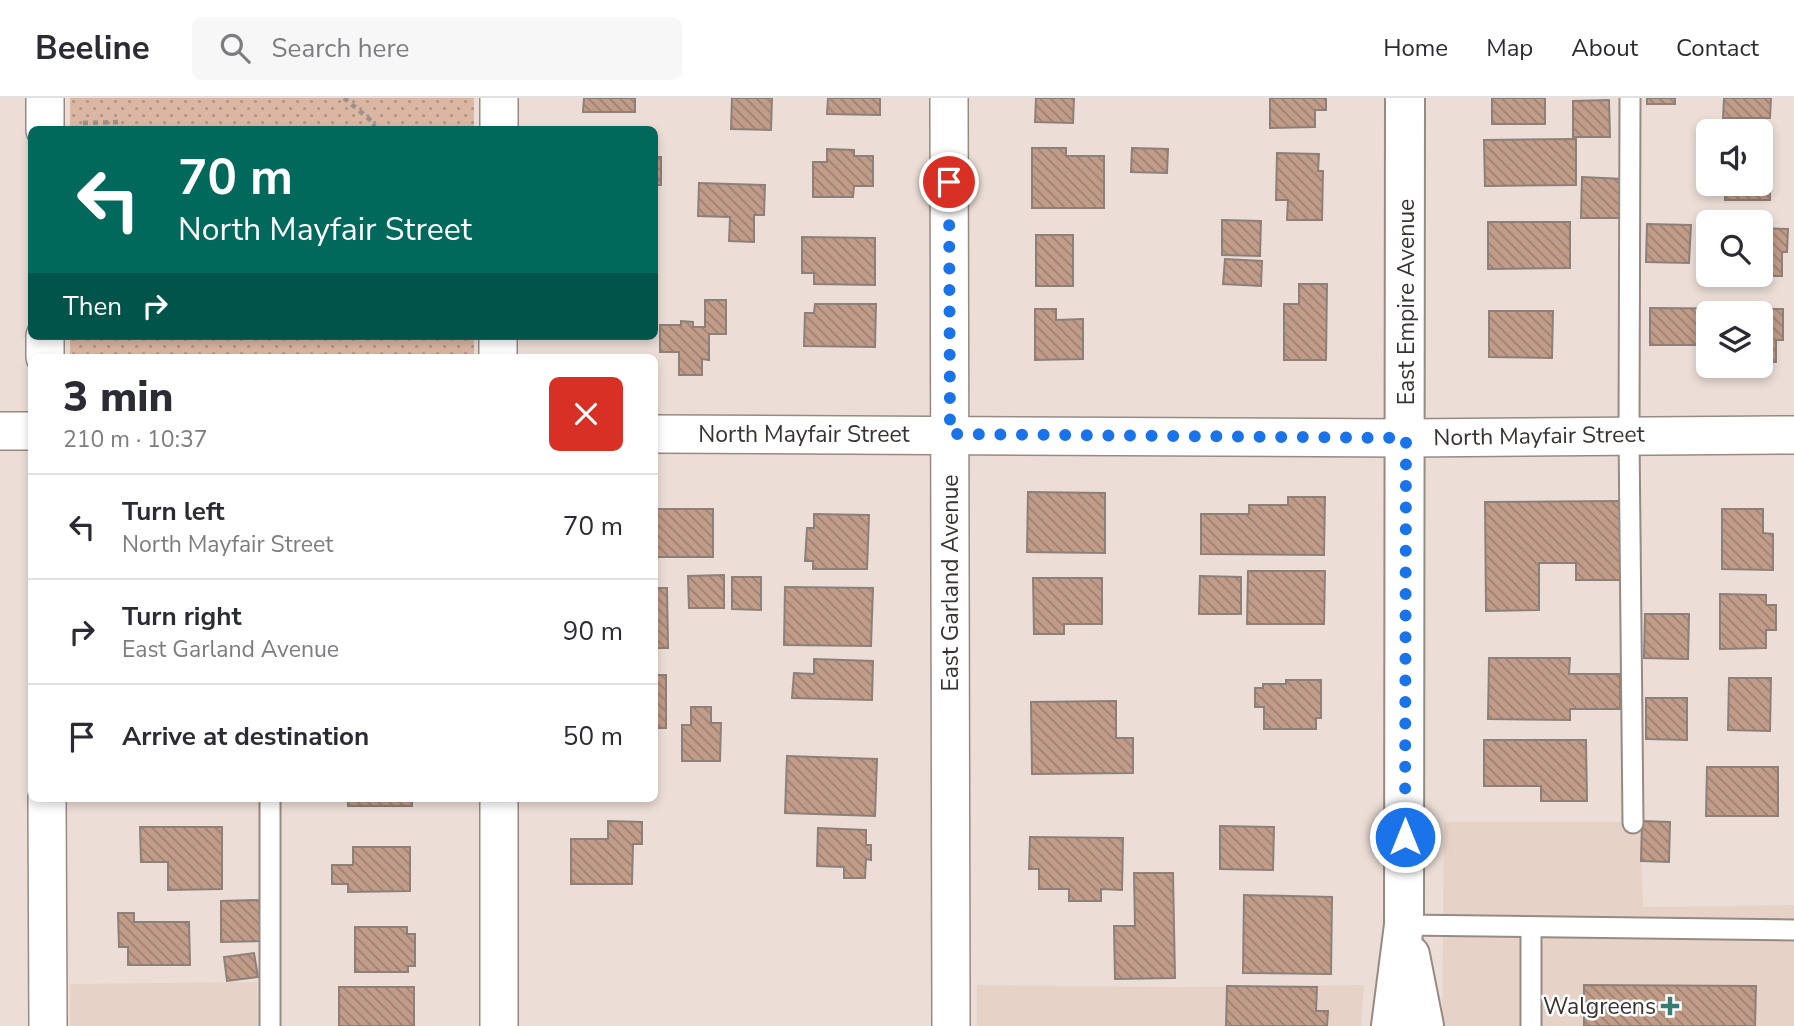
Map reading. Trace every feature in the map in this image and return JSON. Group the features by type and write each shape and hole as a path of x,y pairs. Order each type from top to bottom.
{"street":[{"path":"45,98 45,126"},
{"path":"499,98 499,126"},
{"name":"East Garland Avenue","path":"949,98 951,1026"},
{"name":"East Empire Avenue","path":"1391,1026 1404,925 1405,98"},
{"path":"0,431 28,431"},
{"name":"North Mayfair Street","path":"658,434 1406,438 1794,435"},
{"path":"47,802 48,1026"},
{"path":"499,802 499,1026"},
{"name":"East Empire Avenue","path":"1404,925 1424,1026"}],"lane":[{"path":"1630,98 1629,435 1633,823"},
{"path":"270,802 270,1026"},
{"path":"1404,925 1794,930"},
{"path":"1531,927 1531,1026"}],"path":[{"path":"344,98 374,123 374,126"},
{"path":"83,123 121,122"}],"shaded area":[{"path":"70,98 474,98 474,126 70,126"},
{"path":"70,340 474,340 474,354 70,354"},
{"path":"1444,822 1640,822 1643,907 1794,905 1794,1026 1442,1026"},
{"path":"257,982 258,1026 70,1026 70,984"},
{"path":"977,985 1364,985 1361,1026 977,1026"}],"building":[{"path":"584,98 635,98 635,112 583,112"},
{"path":"732,98 772,98 771,130 731,129"},
{"path":"828,98 880,98 880,115 827,114"},
{"path":"1036,98 1074,98 1073,123 1035,122"},
{"path":"1270,98 1326,98 1326,110 1315,110 1315,127 1270,128"},
{"path":"1492,98 1545,98 1545,124 1492,124"},
{"path":"1647,98 1675,98 1675,104 1647,104"},
{"path":"1724,98 1771,98 1770,118 1723,118"},
{"path":"1609,100 1610,137 1573,137 1573,101"},
{"path":"1576,139 1576,185 1485,186 1484,140"},
{"path":"1032,148 1066,148 1066,156 1104,156 1104,208 1032,208"},
{"path":"1132,148 1168,149 1167,173 1131,172"},
{"path":"827,149 854,150 854,156 873,156 873,186 854,186 853,197 813,197 813,162 827,162"},
{"path":"1277,153 1319,154 1318,171 1323,171 1322,220 1287,220 1288,200 1276,200"},
{"path":"658,157 661,157 661,185 658,185"},
{"path":"1582,177 1623,179 1622,218 1581,218"},
{"path":"699,183 765,185 764,215 754,215 754,242 729,241 730,217 698,216"},
{"path":"1725,196 1770,196 1770,200 1725,200"},
{"path":"1222,220 1261,221 1260,256 1222,255"},
{"path":"1488,222 1570,222 1570,268 1488,269"},
{"path":"1647,224 1691,225 1689,263 1646,262"},
{"path":"1773,228 1788,229 1787,252 1782,252 1782,276 1773,276"},
{"path":"1036,235 1073,235 1073,286 1036,286"},
{"path":"802,237 875,238 875,285 814,284 814,273 802,273"},
{"path":"1225,259 1262,261 1261,286 1223,284"},
{"path":"1299,284 1327,284 1326,360 1284,360 1284,304 1299,304"},
{"path":"705,300 726,300 726,334 709,334 709,360 702,359 702,375 679,375 679,352 660,352 660,325 681,325 681,321 693,322 693,327 705,327"},
{"path":"815,304 876,304 875,347 804,346 805,313 814,313"},
{"path":"1650,308 1696,308 1696,345 1650,345"},
{"path":"1035,309 1056,309 1056,320 1083,319 1083,359 1035,360"},
{"path":"1773,309 1783,309 1783,340 1776,340 1776,362 1773,362"},
{"path":"1489,311 1553,311 1552,358 1489,357"},
{"path":"1028,492 1105,493 1105,553 1027,552"},
{"path":"1288,497 1325,497 1324,555 1201,554 1201,514 1249,514 1249,505 1288,505"},
{"path":"1620,501 1621,580 1576,580 1576,563 1539,563 1539,610 1486,611 1485,502"},
{"path":"658,509 713,509 713,557 658,557"},
{"path":"1722,509 1763,509 1763,533 1773,534 1773,570 1722,569"},
{"path":"814,514 869,515 867,569 813,569 813,561 805,561 807,528 814,528"},
{"path":"1248,571 1325,571 1324,624 1247,624"},
{"path":"724,575 724,608 689,608 688,576"},
{"path":"1200,576 1241,577 1241,614 1199,614"},
{"path":"732,577 761,577 761,610 732,609"},
{"path":"1033,578 1102,578 1102,624 1064,624 1064,634 1034,634"},
{"path":"785,587 873,588 871,646 784,645"},
{"path":"658,588 667,588 668,648 658,648"},
{"path":"1720,594 1766,595 1766,605 1776,605 1776,630 1766,630 1766,648 1720,649"},
{"path":"1645,614 1689,614 1688,659 1644,658"},
{"path":"1489,658 1570,658 1569,674 1620,674 1620,709 1570,709 1570,720 1488,719"},
{"path":"814,659 873,661 872,700 792,698 794,673 814,674"},
{"path":"658,675 666,675 666,728 658,728"},
{"path":"1729,678 1771,678 1770,731 1728,730"},
{"path":"1286,680 1321,680 1321,718 1316,718 1316,729 1264,729 1264,707 1255,707 1255,688 1263,688 1263,684 1286,684"},
{"path":"1646,698 1687,698 1687,740 1646,739"},
{"path":"1116,701 1116,738 1133,738 1133,773 1032,774 1031,702"},
{"path":"691,707 711,707 711,723 721,723 720,761 682,761 682,725 691,725"},
{"path":"1484,740 1586,740 1587,801 1541,801 1541,786 1484,786"},
{"path":"787,756 877,759 875,816 785,813"},
{"path":"1707,767 1778,767 1778,816 1706,816"},
{"path":"348,802 412,802 412,806 348,806"},
{"path":"608,821 642,822 642,844 633,844 632,884 571,884 571,839 608,839"},
{"path":"1642,821 1670,822 1669,862 1641,861"},
{"path":"1220,826 1274,827 1273,870 1220,869"},
{"path":"140,827 222,827 222,889 168,890 168,862 141,862"},
{"path":"818,828 866,830 866,845 871,845 871,860 866,859 865,878 844,878 844,867 817,866"},
{"path":"1030,837 1123,838 1122,890 1101,889 1101,901 1069,901 1069,889 1039,889 1039,869 1029,869"},
{"path":"353,847 410,847 410,891 348,892 348,884 332,884 332,865 353,865"},
{"path":"1134,873 1173,873 1175,978 1115,979 1114,926 1135,926"},
{"path":"1244,895 1332,897 1331,974 1243,973"},
{"path":"261,900 262,941 221,942 221,901"},
{"path":"118,913 134,913 134,922 189,922 190,965 128,965 128,947 119,947"},
{"path":"355,927 407,927 407,934 415,934 415,966 408,966 408,972 355,972"},
{"path":"254,953 258,977 227,981 224,957"},
{"name":"Walgreens","path":"1584,985 1756,986 1755,1026 1584,1026"},
{"path":"1227,986 1317,987 1316,1011 1328,1011 1327,1026 1226,1026"},
{"path":"339,987 414,987 414,1026 339,1026"}],"place":[{"name":"Walgreens","path":"1670,1006"}],"route":[{"path":"949,182 950,434 1406,438 1405,837"}]}
